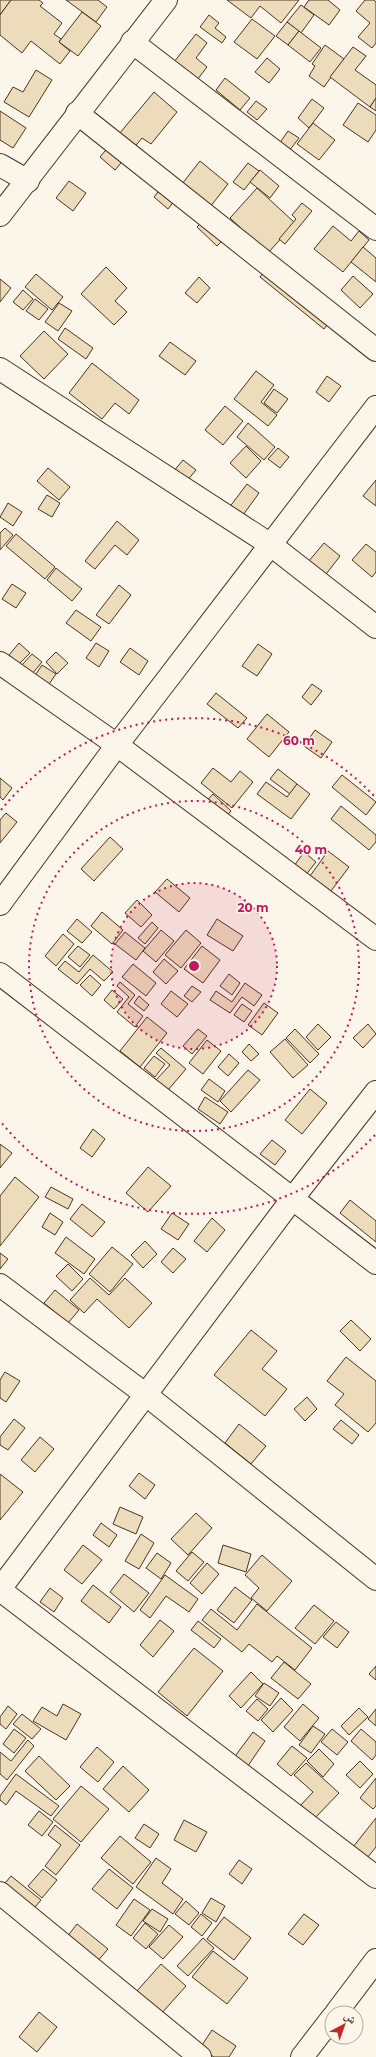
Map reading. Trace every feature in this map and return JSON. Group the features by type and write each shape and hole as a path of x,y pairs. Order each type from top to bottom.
{"street":[{"path":"0,215 28,181 77,113 166,0"},
{"path":"132,42 376,229"},
{"path":"77,113 376,350"},
{"path":"0,165 28,181"},
{"path":"0,369 271,544 376,627"},
{"path":"0,904 117,745 376,407"},
{"path":"0,663 117,745 376,939"},
{"path":"0,974 376,1262"},
{"path":"376,1092 293,1198 145,1394 0,1590 376,1877"},
{"path":"0,1285 145,1394 376,1579"},
{"path":"0,1893 200,2057"},
{"path":"342,2005 376,1960"},
{"path":"302,2057 324,2028"}],"building":[{"path":"0,0 11,0 0,15"},
{"path":"11,0 39,0 43,3 40,6 62,23 54,34 61,39 59,42 70,51 60,64 31,41 22,53 0,35 0,15"},
{"path":"66,0 98,0 107,7 96,22"},
{"path":"227,0 299,0 281,23 260,6 251,18"},
{"path":"309,0 328,0 340,10 329,25 304,7"},
{"path":"365,0 374,0 376,2 376,43 372,48 358,37 370,23 356,11"},
{"path":"301,5 314,15 301,33 287,22"},
{"path":"82,12 101,26 78,56 59,42"},
{"path":"209,15 219,23 215,28 226,37 222,43 200,27"},
{"path":"252,19 275,36 257,59 234,42"},
{"path":"287,22 299,31 288,45 276,36"},
{"path":"299,31 321,48 310,62 288,45"},
{"path":"196,34 207,43 196,58 207,67 197,80 174,62"},
{"path":"325,45 344,59 324,87 309,76 315,66 312,64"},
{"path":"353,47 366,56 355,70 376,85 376,98 370,107 330,77"},
{"path":"267,58 280,69 269,83 255,72"},
{"path":"36,70 52,80 29,117 4,102 13,87 23,92"},
{"path":"225,78 250,98 240,110 216,90"},
{"path":"154,92 177,112 151,144 142,138 115,170 100,157"},
{"path":"376,98 376,111 370,107"},
{"path":"312,99 324,108 309,128 298,118"},
{"path":"256,101 267,109 257,120 247,112"},
{"path":"358,103 376,115 376,130 368,142 343,125"},
{"path":"0,111 26,128 13,148 0,140"},
{"path":"313,123 335,140 319,160 297,144"},
{"path":"288,131 299,138 289,151 279,144"},
{"path":"200,161 228,184 210,207 182,184"},
{"path":"248,163 259,171 244,190 233,182"},
{"path":"260,170 279,186 270,198 250,182"},
{"path":"69,181 86,193 73,211 56,198"},
{"path":"165,183 179,195 168,209 154,197"},
{"path":"257,188 295,223 268,253 230,218"},
{"path":"302,203 312,211 285,244 279,239 296,219 292,215"},
{"path":"208,216 227,236 217,246 197,227"},
{"path":"333,226 351,241 359,231 369,240 343,272 314,249"},
{"path":"363,247 376,258 376,282 351,262"},
{"path":"270,264 334,316 324,329 260,277"},
{"path":"106,267 127,288 115,301 127,312 114,325 81,294"},
{"path":"36,274 63,297 52,310 25,287"},
{"path":"353,276 373,294 360,308 341,290"},
{"path":"199,277 210,288 197,303 185,293"},
{"path":"0,279 11,288 0,302"},
{"path":"23,290 33,299 23,310 13,302"},
{"path":"35,299 48,309 39,320 26,311"},
{"path":"59,303 72,311 58,331 45,322"},
{"path":"65,328 93,348 86,359 58,339"},
{"path":"44,331 68,354 44,379 20,356"},
{"path":"170,342 196,361 185,375 159,356"},
{"path":"92,363 139,400 129,414 115,403 102,419 69,393"},
{"path":"256,371 274,385 261,402 277,415 268,426 234,399"},
{"path":"327,376 341,386 329,402 316,392"},
{"path":"274,389 288,399 277,413 264,403"},
{"path":"225,406 243,421 223,445 205,430"},
{"path":"248,423 275,447 264,460 237,437"},
{"path":"246,446 261,461 246,478 230,463"},
{"path":"278,448 289,457 280,468 268,459"},
{"path":"183,460 196,470 181,488 168,478"},
{"path":"48,468 70,487 59,500 37,481"},
{"path":"376,480 376,506 363,496"},
{"path":"247,484 259,493 238,522 225,513"},
{"path":"47,495 60,503 52,517 38,509"},
{"path":"8,503 22,512 13,526 0,517"},
{"path":"117,521 139,540 127,555 115,545 95,569 85,561"},
{"path":"5,528 13,535 0,550 0,533"},
{"path":"16,534 55,567 45,579 6,546"},
{"path":"324,543 340,556 320,582 303,568"},
{"path":"366,544 376,552 376,572 372,577 352,560"},
{"path":"56,568 82,589 72,601 47,580"},
{"path":"12,584 26,593 16,608 2,599"},
{"path":"119,585 131,595 109,624 96,615"},
{"path":"76,610 101,627 91,641 66,623"},
{"path":"19,643 30,653 19,664 9,655"},
{"path":"96,643 109,651 99,667 86,658"},
{"path":"258,644 272,654 257,676 242,666"},
{"path":"130,648 148,661 139,675 120,662"},
{"path":"56,652 68,663 57,674 46,662"},
{"path":"32,654 42,662 32,674 22,665"},
{"path":"42,665 56,674 47,687 34,677"},
{"path":"312,684 322,691 311,705 302,697"},
{"path":"216,693 247,718 238,728 207,704"},
{"path":"267,714 289,732 269,757 247,739"},
{"path":"315,730 332,742 321,758 304,746"},
{"path":"213,768 231,782 240,771 253,782 232,808 201,783"},
{"path":"278,769 297,784 290,794 270,779"},
{"path":"342,775 376,802 366,815 332,787"},
{"path":"0,778 12,788 3,800 0,797"},
{"path":"266,782 287,797 297,784 310,794 291,819 257,794"},
{"path":"213,794 231,811 220,824 201,807"},
{"path":"341,806 376,835 376,842 369,850 331,819"},
{"path":"6,813 17,822 0,843 0,820"},
{"path":"110,837 123,849 94,881 81,869"},
{"path":"328,851 349,867 331,891 310,876"},
{"path":"304,852 316,862 301,881 289,873"},
{"path":"167,879 190,898 179,912 155,892"},
{"path":"137,900 152,915 141,927 125,913"},
{"path":"102,912 123,930 112,944 91,926"},
{"path":"77,919 92,932 82,943 67,931"},
{"path":"217,919 243,936 233,951 207,935"},
{"path":"152,922 158,928 145,944 138,938"},
{"path":"161,930 174,941 156,962 143,951"},
{"path":"186,930 201,943 181,968 165,955"},
{"path":"125,932 145,948 136,960 115,944"},
{"path":"63,934 74,944 56,966 45,956"},
{"path":"78,946 90,955 80,967 68,957"},
{"path":"202,946 220,960 203,983 184,969"},
{"path":"93,955 113,972 104,981 90,969 77,984 58,969 65,961 79,972"},
{"path":"164,959 178,971 166,984 153,972"},
{"path":"133,964 156,983 146,996 122,977"},
{"path":"229,974 240,983 232,995 220,986"},
{"path":"90,975 101,985 92,996 80,985"},
{"path":"120,982 135,995 128,1004 143,1016 135,1027 117,1012 129,997 117,986"},
{"path":"245,983 262,995 254,1006 242,997 230,1013 210,1000 216,991 232,1002"},
{"path":"192,986 201,992 192,1002 184,996"},
{"path":"112,990 123,999 114,1009 104,1000"},
{"path":"171,991 188,1004 177,1017 161,1004"},
{"path":"139,996 149,1005 144,1011 134,1003"},
{"path":"264,1003 278,1013 262,1035 248,1025"},
{"path":"242,1004 252,1011 244,1022 234,1015"},
{"path":"147,1017 167,1033 140,1067 120,1051"},
{"path":"318,1024 331,1037 318,1050 306,1037"},
{"path":"368,1024 376,1034 363,1048 353,1038"},
{"path":"198,1029 207,1036 192,1054 183,1046"},
{"path":"295,1029 319,1054 310,1063 286,1038"},
{"path":"285,1039 308,1065 293,1078 270,1052"},
{"path":"207,1040 221,1051 203,1074 189,1063"},
{"path":"249,1044 259,1054 251,1061 242,1052"},
{"path":"161,1048 186,1069 168,1090 156,1080 170,1065 156,1053"},
{"path":"229,1054 239,1063 228,1076 218,1067"},
{"path":"154,1056 165,1064 155,1077 144,1068"},
{"path":"248,1070 260,1080 231,1112 220,1101"},
{"path":"209,1079 225,1091 218,1102 201,1090"},
{"path":"310,1089 327,1103 302,1134 285,1120"},
{"path":"205,1097 228,1112 220,1124 198,1109"},
{"path":"93,1129 105,1139 92,1157 80,1148"},
{"path":"272,1140 286,1151 275,1165 260,1154"},
{"path":"0,1144 12,1153 0,1168"},
{"path":"148,1167 171,1186 148,1212 126,1193"},
{"path":"15,1177 39,1197 0,1246 0,1196"},
{"path":"51,1187 73,1199 68,1209 45,1197"},
{"path":"350,1200 376,1221 376,1242 340,1213"},
{"path":"82,1204 105,1222 92,1237 70,1219"},
{"path":"50,1213 63,1222 55,1235 42,1227"},
{"path":"172,1213 189,1224 178,1240 161,1229"},
{"path":"212,1218 225,1230 207,1252 194,1241"},
{"path":"66,1237 95,1259 84,1274 55,1253"},
{"path":"145,1241 157,1254 143,1268 131,1255"},
{"path":"112,1247 133,1264 110,1292 89,1274"},
{"path":"173,1248 186,1259 173,1273 161,1262"},
{"path":"0,1253 8,1259 0,1269"},
{"path":"68,1264 83,1279 72,1291 56,1276"},
{"path":"90,1278 109,1295 125,1278 152,1303 129,1328 97,1299 84,1313 70,1300"},
{"path":"55,1290 79,1310 68,1323 44,1303"},
{"path":"351,1320 371,1339 360,1351 340,1331"},
{"path":"251,1330 277,1351 262,1369 287,1389 265,1416 214,1375"},
{"path":"346,1357 376,1381 376,1423 368,1432 335,1405 344,1394 327,1381"},
{"path":"5,1372 20,1381 6,1402 0,1398 0,1380"},
{"path":"307,1397 317,1409 305,1421 294,1409"},
{"path":"14,1419 25,1428 8,1450 0,1445 0,1437"},
{"path":"341,1420 359,1435 352,1444 333,1429"},
{"path":"239,1424 266,1446 251,1464 225,1443"},
{"path":"40,1437 54,1449 35,1472 21,1460"},
{"path":"139,1473 155,1485 145,1499 129,1486"},
{"path":"0,1474 23,1492 0,1520"},
{"path":"120,1507 143,1517 136,1534 113,1524"},
{"path":"196,1513 212,1528 188,1555 171,1539"},
{"path":"101,1523 117,1535 109,1547 93,1535"},
{"path":"141,1534 154,1543 139,1569 125,1561"},
{"path":"83,1545 102,1560 82,1584 64,1570"},
{"path":"223,1545 251,1554 246,1572 218,1563"},
{"path":"192,1552 204,1562 188,1581 176,1571"},
{"path":"157,1553 171,1563 161,1579 146,1568"},
{"path":"262,1555 292,1581 267,1611 251,1598 259,1588 245,1575"},
{"path":"207,1563 219,1574 202,1594 190,1583"},
{"path":"124,1574 149,1593 134,1612 110,1592"},
{"path":"165,1575 198,1599 189,1612 166,1596 150,1618 140,1610"},
{"path":"93,1585 121,1607 109,1623 81,1601"},
{"path":"235,1587 252,1600 234,1623 217,1610"},
{"path":"50,1588 63,1598 54,1612 40,1602"},
{"path":"257,1604 312,1648 295,1670 277,1656 272,1662 249,1644 242,1652 202,1620 211,1609 237,1630"},
{"path":"314,1605 334,1621 315,1644 295,1628"},
{"path":"160,1620 174,1631 153,1657 140,1645"},
{"path":"198,1621 221,1639 214,1648 191,1630"},
{"path":"336,1622 349,1632 337,1648 323,1637"},
{"path":"194,1648 223,1671 187,1716 158,1692"},
{"path":"284,1662 311,1684 298,1699 271,1678"},
{"path":"376,1666 376,1680 369,1674"},
{"path":"251,1672 263,1684 241,1708 229,1696"},
{"path":"264,1683 279,1693 270,1706 255,1696"},
{"path":"281,1698 293,1710 273,1732 261,1720"},
{"path":"257,1699 268,1709 258,1721 246,1711"},
{"path":"63,1704 81,1714 66,1740 33,1721 42,1707 57,1716"},
{"path":"303,1704 319,1718 300,1741 284,1727"},
{"path":"8,1706 17,1714 6,1729 0,1724 0,1717"},
{"path":"359,1708 368,1717 349,1735 341,1726"},
{"path":"376,1709 376,1726 368,1719"},
{"path":"22,1714 41,1729 32,1739 13,1724"},
{"path":"313,1726 325,1734 311,1753 299,1745"},
{"path":"14,1729 26,1738 14,1753 3,1744"},
{"path":"332,1729 348,1742 337,1755 321,1742"},
{"path":"361,1729 376,1742 376,1755 372,1760 351,1741"},
{"path":"253,1732 265,1741 243,1773 230,1763"},
{"path":"28,1740 34,1746 7,1780 0,1774 0,1752 11,1761"},
{"path":"292,1746 307,1758 291,1776 277,1764"},
{"path":"97,1747 114,1762 98,1782 80,1767"},
{"path":"319,1749 334,1764 323,1777 307,1761"},
{"path":"39,1756 70,1786 56,1800 25,1771"},
{"path":"360,1761 373,1774 360,1788 346,1775"},
{"path":"306,1763 339,1793 314,1819 300,1806 313,1792 294,1775"},
{"path":"123,1766 149,1790 129,1812 103,1789"},
{"path":"16,1774 59,1806 51,1816 16,1791 6,1805 0,1800 0,1796"},
{"path":"376,1778 376,1806 373,1809 360,1798"},
{"path":"81,1786 109,1809 81,1842 53,1819"},
{"path":"39,1811 53,1822 42,1836 28,1825"},
{"path":"376,1818 376,1847 367,1858 353,1847"},
{"path":"184,1820 207,1832 196,1852 174,1840"},
{"path":"144,1824 159,1834 150,1848 135,1838"},
{"path":"55,1825 80,1845 56,1875 45,1866 61,1845 48,1835"},
{"path":"120,1836 151,1862 133,1884 101,1858"},
{"path":"156,1858 171,1869 162,1883 183,1899 173,1914 136,1887"},
{"path":"239,1860 252,1869 242,1884 229,1874"},
{"path":"43,1869 57,1880 42,1898 28,1886"},
{"path":"109,1869 133,1888 117,1909 92,1889"},
{"path":"11,1876 41,1900 31,1912 1,1888"},
{"path":"211,1898 225,1906 216,1922 202,1913"},
{"path":"134,1899 150,1910 131,1936 116,1925"},
{"path":"186,1901 199,1913 189,1925 175,1914"},
{"path":"152,1909 168,1919 160,1932 143,1921"},
{"path":"201,1914 212,1923 202,1936 191,1927"},
{"path":"304,1914 319,1925 303,1945 288,1934"},
{"path":"224,1917 251,1938 234,1960 207,1939"},
{"path":"145,1923 158,1934 146,1949 133,1938"},
{"path":"77,1924 108,1949 96,1963 66,1938"},
{"path":"169,1925 183,1937 163,1959 149,1947"},
{"path":"203,1938 214,1948 188,1976 177,1966"},
{"path":"213,1951 248,1978 227,2004 192,1977"},
{"path":"161,1964 186,1986 161,2014 137,1991"},
{"path":"39,2012 57,2027 37,2052 19,2037"},
{"path":"212,2030 236,2046 229,2057 214,2057 200,2048"}]}
